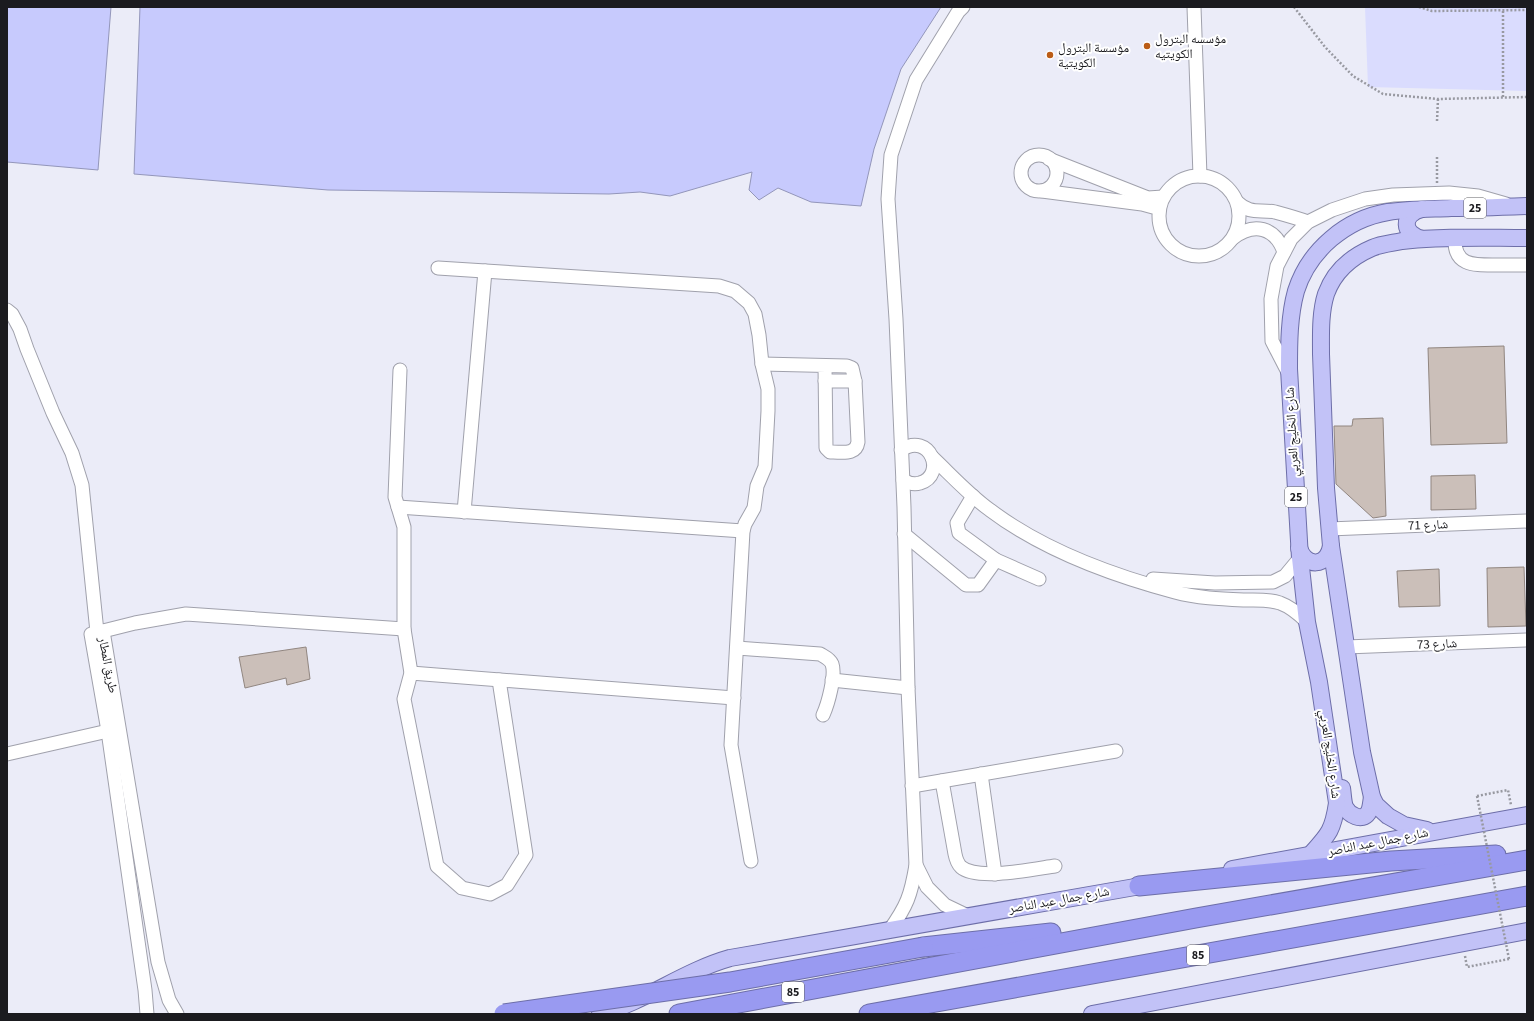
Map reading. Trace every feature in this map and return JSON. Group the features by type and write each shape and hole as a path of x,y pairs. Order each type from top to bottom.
{"highway":[{"path":"1139,886 1391,861 1527,854"},
{"name":"85","path":"679,1014 1196,918 1527,860"},
{"name":"85","path":"869,1014 1527,896"},
{"path":"504,1014 730,982 923,947 1196,918"}],"main road":[{"name":"شارع الخليج العربي","path":"1312,854 1328,834 1334,820 1337,803 1319,682 1307,622 1300,553 1289,375 1289,345 1296,292 1302,276 1318,252 1335,235 1367,218 1387,212 1422,209 1521,206"},
{"path":"1422,209 1414,211 1409,216 1406,224 1409,232 1415,237 1423,239"},
{"name":"25","path":"1432,832 1404,825 1388,816 1376,805 1372,797 1362,752 1329,529 1321,354 1323,305 1326,294 1336,275 1344,265 1373,247 1423,239 1527,238"},
{"path":"1300,553 1306,560 1320,562 1326,559 1330,553 1331,546"},
{"path":"1319,682 1328,698 1331,711 1345,807 1351,815 1359,817 1364,816 1369,812 1372,797"},
{"name":"شارع جمال عبد الناصر","path":"600,1014 646,996 684,975 716,962 744,955 889,931 1527,815"},
{"path":"1092,1014 1527,931"}],"street":[{"path":"889,931 903,911 912,889 916,865 908,688 903,480 896,318 888,199 891,155 916,80 958,12 963,7"},
{"path":"1194,7 1200,176"},
{"path":"1159,212 1150,206 1142,204 1035,191 1024,183 1021,177 1021,170 1028,158 1042,156 1148,198 1163,197"},
{"path":"1042,191 1053,183 1056,177 1054,163 1048,158"},
{"path":"1233,238 1238,227 1240,214 1237,202 1223,183 1212,178 1200,176 1189,177 1178,181 1163,197 1159,212 1160,224 1164,235 1171,245 1181,252 1192,256 1204,256 1215,253 1225,247 1233,238 1242,232 1253,229 1263,230 1272,234 1281,243 1284,252"},
{"path":"1289,375 1272,341 1271,299 1277,266 1291,239 1308,222 1332,210 1365,199 1393,195 1449,193 1478,196 1521,206"},
{"path":"1237,202 1250,211 1273,212 1308,222"},
{"path":"1455,238 1457,252 1461,258 1473,265 1527,265"},
{"path":"438,268 719,286 735,291 749,303 755,314 762,364 768,389 765,467 757,486 754,508 744,524 742,531 731,744 751,861"},
{"path":"464,512 485,271"},
{"path":"7,310 12,314 20,329 53,413 72,453 82,485 100,632 135,623 186,614 404,629"},
{"path":"762,364 825,366 850,367 853,371 855,381 858,445 852,452 830,452 825,445 825,366"},
{"path":"400,370 395,497 404,527 404,629 411,673 404,699 437,866 462,888 490,894 506,885 526,855 499,680"},
{"path":"825,381 855,381"},
{"path":"901,450 906,446 922,446 928,450 934,464 933,472 911,491 906,498 904,507"},
{"path":"932,457 973,496 1005,521 1042,543 1090,564 1174,592 1194,596 1273,601 1292,609 1307,622"},
{"path":"903,480 915,484 942,475 954,478"},
{"path":"973,496 957,523 959,533 996,560 1039,579"},
{"path":"398,507 742,531"},
{"name":"شارع 71","path":"1329,529 1527,521"},
{"path":"904,534 966,585 978,585 996,560"},
{"path":"1127,576 1179,582 1273,582 1285,576 1300,553"},
{"path":"1273,582 1273,601"},
{"name":"طريق المطار","path":"147,1014 146,990 108,731 91,634 100,632 158,962 169,1000 177,1014"},
{"name":"شارع 73","path":"1346,647 1527,640"},
{"path":"737,648 820,654 827,658 832,663 833,668 830,694 827,707 823,715"},
{"path":"411,673 734,698"},
{"path":"832,680 908,688"},
{"path":"7,754 108,731"},
{"path":"912,786 1116,751"},
{"path":"981,774 995,874"},
{"path":"942,781 956,860 961,867 967,871 982,874 995,874 1055,866"},
{"path":"916,865 927,888 945,905 968,916"},
{"path":"1139,1014 1152,1003"}],"path":[{"path":"1294,7 1325,47 1353,76 1384,94 1438,99 1527,97"},
{"path":"1419,7 1432,11 1527,10"},
{"path":"1503,10 1503,97"},
{"path":"1437,121 1438,99"},
{"path":"1437,155 1437,193"},
{"path":"1467,967 1509,959 1477,796 1508,790"}],"shaded area":[{"path":"7,7 111,7 98,170 7,162"},
{"path":"140,7 941,7 901,69 874,149 861,206 811,202 778,188 759,200 749,190 752,172 670,196 640,192 609,194 328,190 134,174"},
{"path":"1365,7 1527,7 1527,91 1368,87"}],"building":[{"path":"1504,346 1507,443 1431,445 1428,348"},
{"path":"1383,418 1386,516 1373,518 1336,484 1334,426 1352,426 1353,419"},
{"path":"1475,475 1476,509 1431,510 1431,476"},
{"path":"1524,567 1526,626 1488,627 1487,568"},
{"path":"1439,569 1440,606 1399,607 1397,571"},
{"path":"306,647 310,679 287,685 286,678 245,688 239,657"}],"place":[{"name":"مؤسسه البترول الكويتيه","path":"1147,46"},
{"name":"مؤسسة البترول الكويتية","path":"1050,55"}]}
